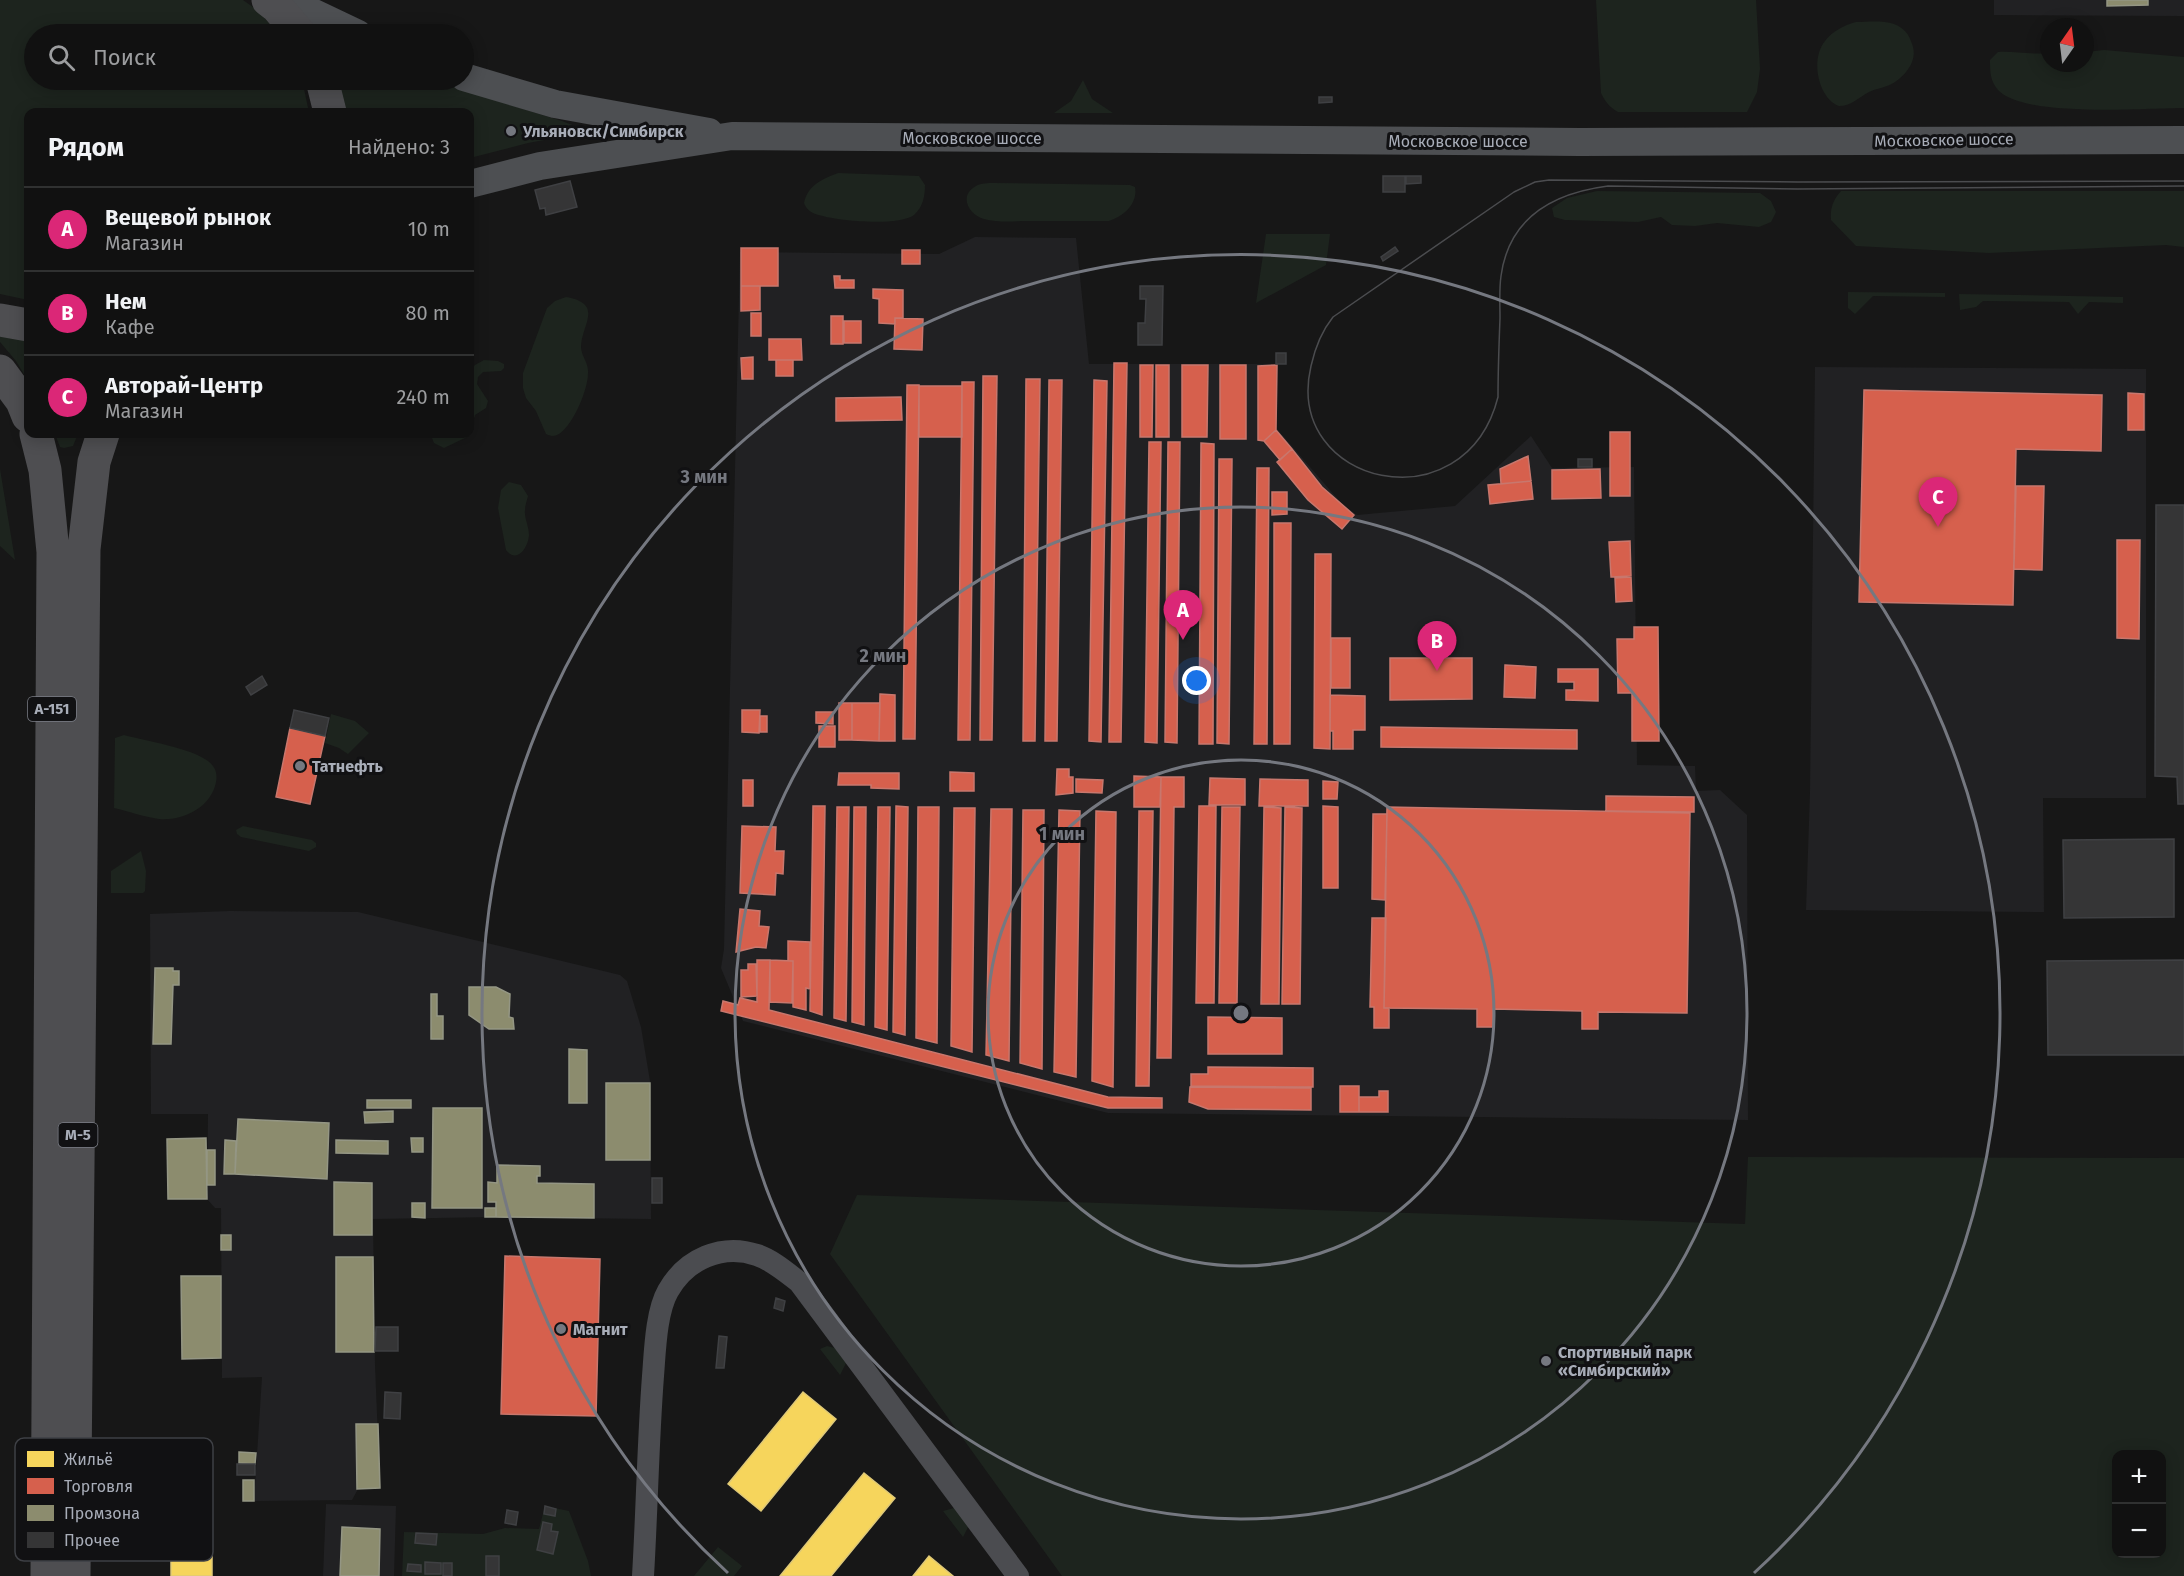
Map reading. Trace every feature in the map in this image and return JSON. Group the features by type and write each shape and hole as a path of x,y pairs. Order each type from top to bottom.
{"highway":[{"path":"268,0 291,24"},
{"path":"324,90 329,108"},
{"path":"0,320 24,324"},
{"path":"0,371 24,406"},
{"name":"А-151","path":"37,438 45,470 53,552 51,985"},
{"name":"А-151","path":"81,694 84,549 94,462 102,438"},
{"name":"М-5","path":"53,1438 82,896 81,694"},
{"name":"М-5","path":"51,985 69,1438"},
{"name":"М-5","path":"47,1576 48,1561"},
{"name":"М-5","path":"73,1561 74,1576"}],"main road":[{"path":"287,0 337,24"},
{"path":"474,80 555,104 732,136"},
{"path":"474,183 540,166 732,136"},
{"name":"Московское шоссе","path":"732,136 1580,142 2184,140"}],"street":[{"path":"643,1576 655,1353 662,1308 667,1292 677,1277 697,1260 715,1252 736,1250 759,1255 799,1282 1018,1576"}],"shaded area":[{"path":"0,0 243,0 257,10 270,24 24,24 24,90 304,90 308,108 24,108 24,299 0,294"},
{"path":"1596,0 1756,0 1760,69 1757,92 1747,112 1618,112 1612,108 1601,93"},
{"path":"1994,0 2184,0 2184,16 1994,15"},
{"path":"1856,22 1885,22 1901,27 1911,40 1914,50 1913,60 1908,70 1895,82 1869,92 1851,103 1839,106 1832,102 1821,87 1818,77 1818,58 1820,49 1831,34"},
{"path":"2094,51 2184,57 2184,108 2086,110 2032,105 2012,99 1998,90 1991,76 1990,60 1998,52 2040,54 2040,72 2094,72"},
{"path":"1083,80 1092,99 1113,113 1054,113 1071,101"},
{"path":"338,90 470,90 562,121 575,126 578,131 572,135 528,143 474,157 474,108 341,108"},
{"path":"838,173 919,176 925,185 923,201 914,215 906,219 880,222 822,216 806,208 804,203 812,187 821,180"},
{"path":"982,184 1130,185 1135,187 1135,193 1129,208 1120,216 1109,221 1007,222 979,217 968,205 968,195 971,190"},
{"path":"1597,191 1760,193 1771,201 1776,212 1771,222 1759,227 1717,223 1695,226 1672,225 1661,217 1638,222 1565,220 1554,217 1552,208 1567,198"},
{"path":"1841,191 2184,191 2184,247 2166,245 1989,253 1856,246 1831,220 1833,204"},
{"path":"1266,234 1330,234 1326,265 1256,303"},
{"path":"975,237 1076,238 1089,364 1278,364 1277,429 1342,504 1357,515 1455,506 1531,436 1552,468 1634,467 1637,765 1695,766 1696,791 1720,790 1747,815 1748,1120 1108,1113 743,1021 721,968 724,949 740,252 939,254"},
{"path":"1848,292 1945,293 1945,297 1873,296 1855,314 1848,308"},
{"path":"1959,294 2123,297 2123,303 2089,302 2078,314 2069,302 1983,301 1976,307 1960,310"},
{"path":"566,297 578,300 588,310 581,347 588,369 587,380 579,406 569,423 559,434 552,436 546,434 536,411 526,398 523,373 547,308 555,301"},
{"path":"0,332 24,335 24,374 16,361 0,342"},
{"path":"484,360 498,361 504,364 504,368 501,371 483,372 478,377 477,384 488,401 486,408 475,415 474,418 474,366"},
{"path":"1815,367 2146,369 2146,798 2043,798 2044,912 1806,910 1810,792"},
{"path":"57,438 76,438 73,446 60,447"},
{"path":"432,438 465,438 444,448 434,443"},
{"path":"0,469 15,560 0,546"},
{"path":"509,482 521,485 528,496 525,513 529,535 524,549 518,555 510,554 506,550 498,508 501,490"},
{"path":"331,714 355,721 369,733 348,754 325,743"},
{"path":"124,735 191,752 208,761 215,769 216,779 212,794 207,801 185,816 168,819 153,818 114,808 115,738"},
{"path":"243,826 312,840 316,843 316,847 309,851 241,837 236,830"},
{"path":"141,851 146,871 145,891 143,893 111,893 111,871"},
{"path":"230,911 358,912 620,975 627,981 641,1027 650,1081 651,1219 496,1217 373,1219 380,1488 358,1489 352,1500 254,1501 262,1377 222,1378 221,1208 215,1208 207,1199 208,1114 151,1114 150,914"},
{"name":"Спортивный парк «Симбирский»","path":"1748,1157 2184,1158 2184,1576 1062,1576 830,1254 857,1195 1745,1224"},
{"path":"827,1346 835,1348 846,1363 840,1375 820,1349"},
{"path":"326,1504 396,1506 394,1576 323,1576"},
{"path":"545,1506 569,1511 588,1561 591,1576 402,1576 404,1532 483,1534 505,1528 539,1529"},
{"path":"954,1508 969,1525 963,1537 943,1511"},
{"path":"718,1547 742,1566 734,1576 694,1576"}],"building: Жильё":[{"path":"803,1392 836,1419 761,1511 728,1484"},
{"path":"864,1473 895,1498 831,1576 780,1576"},
{"path":"929,1556 953,1576 913,1576"},
{"path":"171,1561 212,1561 212,1576 171,1576"}],"building: Торговля":[{"path":"741,248 778,248 778,286 741,286"},
{"path":"902,250 920,250 920,264 902,264"},
{"path":"834,276 840,276 840,280 854,280 854,288 835,288"},
{"path":"741,286 760,286 760,310 741,311"},
{"path":"873,289 903,290 903,318 895,318 895,324 879,323 879,299 873,298"},
{"path":"751,313 761,313 761,336 751,336"},
{"path":"831,316 843,316 843,344 831,344"},
{"path":"895,318 923,319 922,350 894,349"},
{"path":"844,321 861,321 861,343 844,343"},
{"path":"769,339 801,339 802,360 769,360"},
{"path":"753,357 753,379 742,379 741,358"},
{"path":"776,360 793,360 793,376 776,376"},
{"path":"1114,363 1127,363 1121,742 1109,742"},
{"path":"1140,365 1153,365 1152,437 1140,437"},
{"path":"1156,365 1169,365 1169,437 1156,437"},
{"path":"1182,365 1208,365 1207,437 1182,437"},
{"path":"1220,365 1246,365 1246,439 1220,439"},
{"path":"1277,365 1276,430 1264,441 1258,440 1258,366"},
{"path":"983,376 997,376 992,740 980,740"},
{"path":"1026,379 1040,379 1035,741 1023,741"},
{"path":"1049,380 1062,380 1057,741 1045,741"},
{"path":"1094,380 1107,381 1101,742 1089,741"},
{"path":"962,382 974,382 970,740 958,740"},
{"path":"907,385 919,385 915,739 903,739"},
{"path":"919,386 962,386 962,437 919,437"},
{"path":"1864,390 2102,395 2101,451 2016,449 2013,605 1859,602"},
{"path":"2128,393 2144,394 2144,430 2128,430"},
{"path":"901,397 902,420 836,421 836,398"},
{"path":"1276,430 1292,449 1280,460 1264,441"},
{"path":"1610,432 1630,432 1630,496 1610,496"},
{"path":"1149,442 1161,442 1157,743 1145,742"},
{"path":"1168,442 1180,442 1177,743 1165,742"},
{"path":"1201,443 1214,444 1213,744 1199,744"},
{"path":"1292,449 1322,487 1354,515 1342,529 1308,500 1277,462"},
{"path":"1528,456 1531,481 1501,484 1500,469"},
{"path":"1219,459 1232,459 1229,744 1217,743"},
{"path":"1257,468 1269,468 1267,744 1254,744"},
{"path":"1600,469 1601,498 1552,499 1552,470"},
{"path":"1531,481 1533,499 1490,504 1488,485"},
{"path":"2016,486 2044,486 2042,570 2014,569"},
{"path":"1272,492 1287,492 1287,514 1272,515"},
{"path":"1274,523 1291,523 1290,744 1274,744"},
{"path":"2117,540 2140,540 2139,639 2117,638"},
{"path":"1630,541 1631,576 1611,577 1609,542"},
{"path":"1315,554 1331,554 1330,749 1314,748"},
{"path":"1631,577 1632,601 1616,602 1615,578"},
{"path":"1634,627 1658,627 1659,741 1632,741 1632,693 1618,693 1617,639 1634,639"},
{"path":"1331,638 1350,638 1350,688 1331,688"},
{"path":"1390,658 1472,658 1472,699 1390,700"},
{"path":"1505,665 1536,667 1535,698 1504,697"},
{"path":"1558,669 1598,669 1598,701 1566,700 1566,690 1574,690 1574,682 1558,682"},
{"path":"880,694 895,695 895,741 879,741"},
{"path":"1330,695 1365,696 1365,730 1353,730 1353,749 1333,749 1333,731 1330,731"},
{"path":"839,703 852,703 852,740 839,740"},
{"path":"852,703 880,703 879,741 852,740"},
{"path":"742,710 760,710 759,733 742,732"},
{"path":"816,712 833,712 833,724 816,723"},
{"path":"760,716 767,716 767,732 760,732"},
{"path":"819,726 835,726 835,747 819,747"},
{"path":"1381,727 1577,730 1577,749 1381,747"},
{"path":"290,728 325,736 310,804 276,797"},
{"path":"1057,769 1069,769 1069,777 1073,777 1073,793 1056,795"},
{"path":"950,772 974,773 974,791 950,791"},
{"path":"839,773 899,773 899,789 871,788 871,785 838,785"},
{"path":"1134,776 1161,777 1160,807 1134,807"},
{"path":"1161,777 1184,777 1184,807 1174,807 1171,1058 1157,1058"},
{"path":"1210,778 1245,779 1245,805 1209,805"},
{"path":"1076,779 1103,780 1102,793 1076,792"},
{"path":"1260,779 1308,780 1308,806 1259,806"},
{"path":"743,780 753,780 753,806 743,806"},
{"path":"1323,781 1338,782 1337,799 1323,799"},
{"path":"1606,796 1694,797 1694,812 1606,811"},
{"path":"813,806 825,806 822,1015 810,1011"},
{"path":"896,806 908,807 905,1035 893,1032"},
{"path":"1199,806 1216,806 1214,1003 1196,1003"},
{"path":"1323,806 1338,807 1338,888 1323,888"},
{"path":"837,807 849,807 846,1021 834,1018"},
{"path":"854,807 866,807 864,1025 852,1022"},
{"path":"878,807 890,807 887,1030 875,1027"},
{"path":"918,807 939,807 937,1043 916,1038"},
{"path":"1222,807 1240,807 1237,1003 1219,1003"},
{"path":"1264,807 1281,808 1279,1004 1261,1004"},
{"path":"1285,807 1302,808 1300,1004 1282,1004"},
{"path":"1387,807 1690,813 1687,1013 1598,1012 1598,1029 1582,1029 1582,1011 1493,1009 1493,1027 1477,1027 1477,1009 1384,1008"},
{"path":"954,808 975,808 972,1052 951,1046"},
{"path":"991,809 1012,809 1009,1061 986,1055"},
{"path":"1023,810 1044,810 1042,1069 1020,1063"},
{"path":"1059,810 1080,811 1076,1077 1054,1072"},
{"path":"1096,811 1116,812 1113,1087 1092,1081"},
{"path":"1139,811 1153,811 1149,1086 1136,1086"},
{"path":"1373,814 1387,814 1385,900 1372,899"},
{"path":"742,826 776,827 775,851 784,851 783,874 776,873 775,895 740,893"},
{"path":"740,909 760,911 759,926 769,927 766,948 756,947 736,952"},
{"path":"1372,918 1386,918 1384,1008 1389,1008 1389,1028 1374,1028 1374,1007 1370,1007"},
{"path":"788,941 810,942 810,989 806,988 806,1010 793,1007 793,961 788,961"},
{"path":"757,960 770,960 769,1010 1108,1097 1162,1098 1162,1108 1108,1108 721,1011 723,1001 738,1005 740,998 757,1002"},
{"path":"770,960 793,961 792,1003 770,1002"},
{"path":"748,964 756,964 757,996 741,997 741,970 748,970"},
{"path":"1208,1017 1282,1018 1282,1054 1208,1054"},
{"path":"1208,1067 1313,1068 1313,1087 1191,1086 1191,1074 1208,1074"},
{"path":"1340,1086 1359,1086 1359,1112 1340,1112"},
{"path":"1190,1087 1311,1088 1311,1110 1208,1109 1189,1102"},
{"path":"1379,1091 1388,1091 1388,1112 1359,1112 1359,1097 1379,1097"},
{"path":"505,1256 600,1259 596,1416 501,1414"}],"building: Промзона":[{"path":"2107,0 2148,0 2148,5 2107,6"},
{"path":"155,968 173,968 173,971 179,971 179,985 173,985 171,1044 153,1044"},
{"path":"469,987 496,987 510,994 509,1017 513,1018 514,1029 489,1029 469,1015"},
{"path":"431,994 437,994 437,1016 443,1016 443,1039 431,1039"},
{"path":"569,1049 587,1050 587,1103 569,1103"},
{"path":"606,1083 650,1083 650,1160 606,1160"},
{"path":"367,1100 411,1100 411,1108 367,1108"},
{"path":"433,1108 482,1108 482,1208 432,1208"},
{"path":"393,1111 393,1122 365,1123 364,1112"},
{"path":"238,1119 329,1123 327,1179 235,1174"},
{"path":"206,1138 207,1199 168,1199 167,1139"},
{"path":"411,1138 423,1138 423,1152 412,1152"},
{"path":"225,1140 236,1141 235,1174 224,1174"},
{"path":"336,1140 388,1141 388,1154 336,1153"},
{"path":"207,1150 215,1150 215,1185 207,1185"},
{"path":"497,1165 540,1166 537,1183 594,1184 594,1218 496,1217 496,1202 488,1202 488,1182 497,1183"},
{"path":"334,1182 372,1183 372,1235 334,1235"},
{"path":"412,1203 425,1203 425,1218 412,1217"},
{"path":"485,1208 496,1208 496,1217 485,1217"},
{"path":"221,1235 231,1235 231,1250 221,1250"},
{"path":"336,1257 373,1257 374,1352 336,1352"},
{"path":"181,1276 221,1276 221,1358 182,1359"},
{"path":"356,1424 378,1424 380,1488 357,1489"},
{"path":"239,1452 256,1453 255,1464 239,1463"},
{"path":"243,1480 254,1480 254,1501 243,1501"},
{"path":"342,1527 380,1529 379,1576 340,1576"}],"building: Прочее":[{"path":"1319,97 1332,97 1332,102 1319,103"},
{"path":"1383,176 1405,176 1405,192 1383,192"},
{"path":"1406,176 1421,176 1421,183 1406,184"},
{"path":"570,181 577,207 546,215 545,208 540,209 535,190"},
{"path":"1395,247 1398,251 1383,261 1381,257"},
{"path":"1140,286 1163,286 1162,345 1138,345 1138,323 1145,323 1146,299 1140,299"},
{"path":"1276,353 1286,353 1286,364 1276,364"},
{"path":"1578,459 1592,459 1592,467 1578,467"},
{"path":"2156,505 2184,505 2184,804 2178,804 2177,777 2155,776"},
{"path":"262,676 267,685 251,695 246,687"},
{"path":"294,710 329,718 325,736 290,728"},
{"path":"2174,839 2174,917 2064,918 2063,840"},
{"path":"2184,960 2184,1055 2048,1055 2047,961"},
{"path":"652,1178 662,1178 662,1203 652,1203"},
{"path":"776,1298 785,1301 783,1311 774,1308"},
{"path":"376,1327 398,1327 398,1351 375,1351"},
{"path":"719,1336 727,1337 724,1368 716,1368"},
{"path":"385,1392 401,1393 400,1419 384,1418"},
{"path":"237,1464 255,1464 255,1475 237,1475"},
{"path":"545,1506 556,1509 555,1516 544,1514"},
{"path":"507,1510 518,1512 516,1525 505,1523"},
{"path":"543,1522 552,1524 551,1531 558,1532 553,1554 537,1550"},
{"path":"416,1533 437,1534 436,1545 415,1543"},
{"path":"486,1556 499,1556 499,1576 486,1576"},
{"path":"425,1562 441,1563 441,1574 425,1574"},
{"path":"443,1563 452,1563 452,1576 443,1576"},
{"path":"408,1564 421,1565 421,1572 407,1571"}],"tram line":[{"path":"2184,181 1549,180 1535,182 1514,192 1333,317 1322,334 1311,366 1310,407 1324,440 1349,463 1382,475 1417,476 1451,464 1479,438 1498,397 1500,281 1506,255 1514,238 1524,223 1537,212 1553,202 1588,189 1608,186 1798,189 2184,186"}],"place":[{"name":"Ульяновск/Симбирск","path":"511,131"},
{"name":"Авторай-Центр","path":"1938,527"},
{"name":"Вещевой рынок","path":"1183,640"},
{"name":"Нем","path":"1437,671"},
{"name":"Татнефть","path":"300,766"},
{"name":"Магнит","path":"561,1329"},
{"name":"Спортивный парк «Симбирский»","path":"1546,1361"}]}
